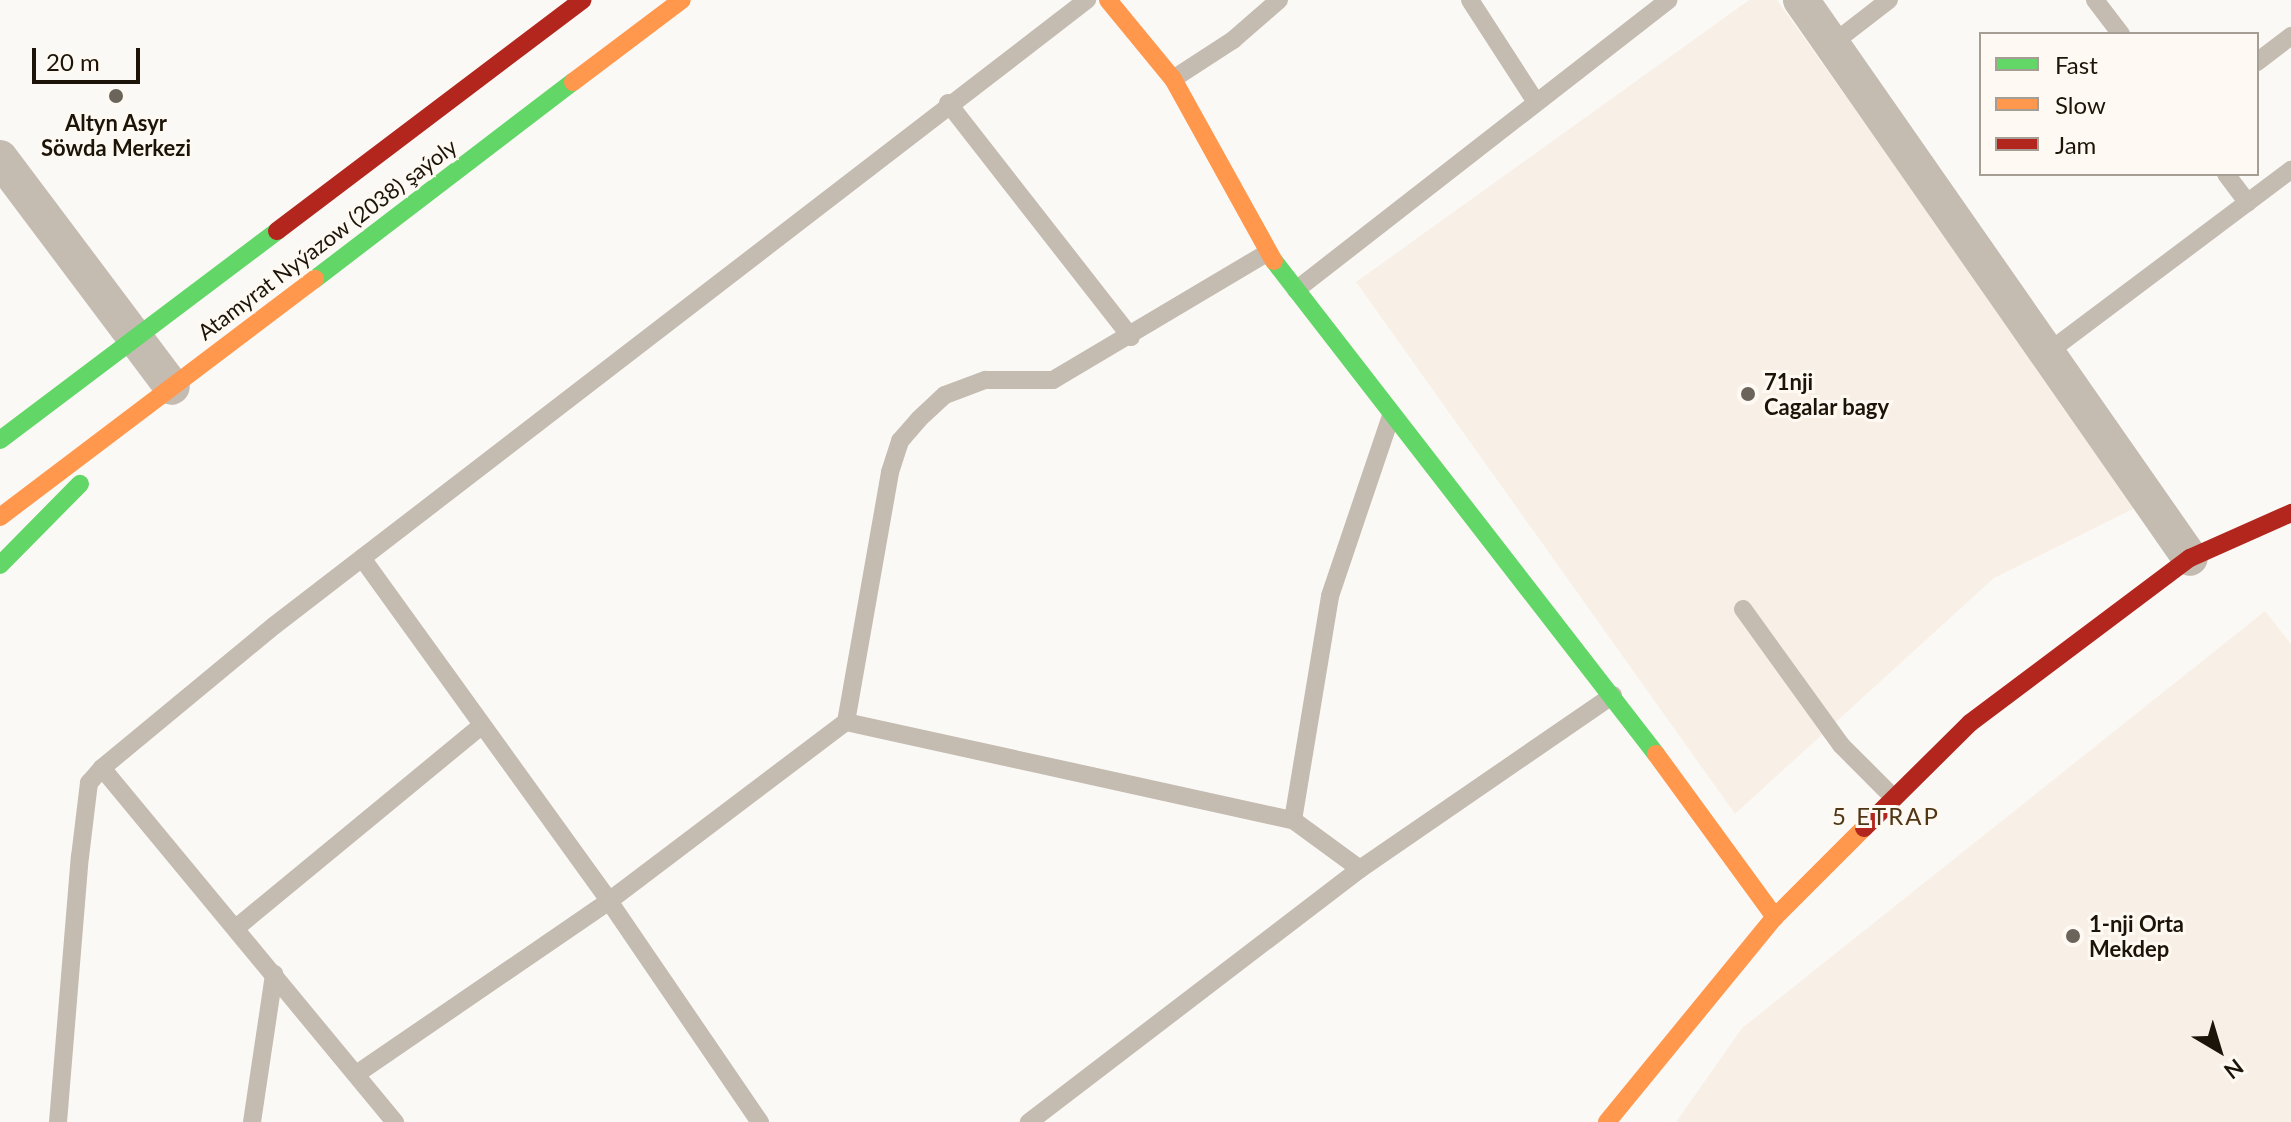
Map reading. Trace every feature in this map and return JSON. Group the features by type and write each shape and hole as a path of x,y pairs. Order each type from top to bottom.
{"street":[{"name":"Atamyrat Nyýazow (2038) şaýoly","path":"0,440 582,0"},
{"name":"Atamyrat Nyýazow (2038) şaýoly","path":"0,517 682,0"},
{"path":"1108,0 1173,79 1267,253 1391,416 1613,695 1775,917"},
{"path":"1801,0 2190,558"},
{"path":"0,158 172,387 0,565"},
{"path":"1607,1122 1775,917 1970,723 2190,558 2283,516"}],"lane":[{"path":"58,1122 89,783 102,768 362,558 948,103 1087,0"},
{"path":"1173,79 1233,40 1279,0"},
{"path":"1470,0 1536,102"},
{"path":"1296,290 1668,0"},
{"path":"1832,44 1889,0"},
{"path":"2095,0 2119,32"},
{"path":"2259,60 2291,36"},
{"path":"948,103 1131,337"},
{"path":"2047,353 2291,170"},
{"path":"2228,176 2248,203"},
{"path":"358,1073 609,901 846,722 900,441 945,395 985,380 1053,380 1131,337 1267,253"},
{"path":"1293,820 1330,596 1391,416"},
{"path":"2283,516 2291,540"},
{"path":"362,558 609,901 760,1122"},
{"path":"1743,609 1841,745 1894,798"},
{"path":"1029,1122 1360,869 1613,695"},
{"path":"846,722 1293,820 1360,869"},
{"path":"236,928 481,726"},
{"path":"102,768 358,1073 395,1122"},
{"path":"252,1122 274,974"}],"shaded area":[{"name":"71nji Cagalar bagy","path":"1749,0 1777,0 2139,506 1994,578 1735,814 1356,282"},
{"name":"1-nji Orta Mekdep","path":"2265,611 2291,644 2291,1122 1676,1122 1742,1028"}],"traffic: fast":[{"path":"315,279 573,82"},
{"path":"0,440 277,231"},
{"path":"1274,261 1656,754"},
{"path":"0,565 80,484"}],"traffic: slow":[{"path":"573,82 682,0"},
{"path":"1108,0 1173,79 1274,261"},
{"path":"0,517 315,279"},
{"path":"1656,754 1775,917"},
{"path":"1607,1122 1775,917 1864,828"}],"traffic: jam":[{"path":"277,231 582,0"},
{"path":"1864,828 1970,723 2190,558 2291,513"}],"place":[{"name":"Altyn Asyr Söwda Merkezi","path":"116,96"},
{"name":"71nji Cagalar bagy","path":"1748,394"},
{"name":"1-nji Orta Mekdep","path":"2073,936"}],"district":[{"name":"5 ETRAP","path":"1886,816"}]}
